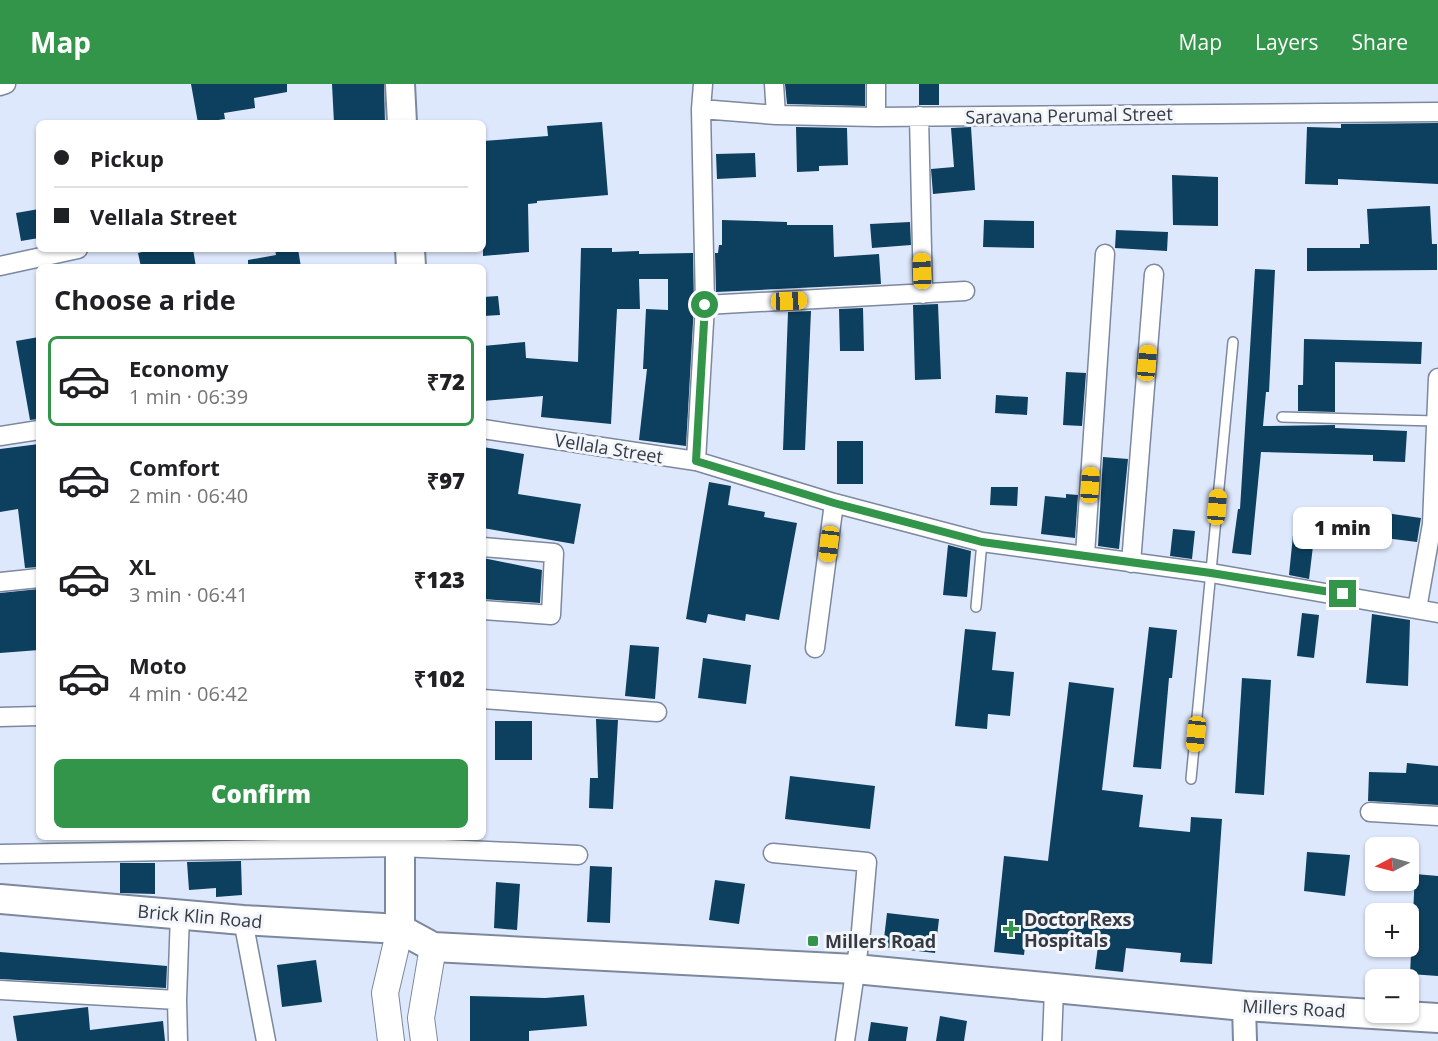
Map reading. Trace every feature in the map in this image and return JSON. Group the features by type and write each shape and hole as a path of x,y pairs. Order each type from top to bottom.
{"main road":[{"path":"400,84 402,120"},
{"path":"391,1041 386,993 400,929 400,842"},
{"name":"Brick Klin Road","path":"0,899 243,920 400,929"},
{"name":"Millers Road","path":"400,929 433,947 855,969 1244,1006 1438,1018"},
{"path":"423,1029 433,947"}],"street":[{"path":"0,86 6,84"},
{"path":"696,461 705,305 701,109 703,84"},
{"path":"774,84 776,116"},
{"path":"876,84 876,117"},
{"name":"Saravana Perumal Street","path":"701,109 776,116 876,117 1438,112"},
{"path":"919,116 923,294"},
{"path":"0,266 64,252"},
{"path":"1086,555 1105,254"},
{"path":"1131,563 1154,274"},
{"path":"705,305 965,291"},
{"path":"1417,609 1434,535 1438,378"},
{"name":"Vellala Street","path":"486,429 696,461 834,503 982,542 1211,573 1438,613"},
{"path":"0,436 36,430"},
{"path":"815,648 834,503"},
{"path":"486,547 554,553 550,615 486,610"},
{"path":"0,582 36,578"},
{"path":"486,699 657,712"},
{"path":"0,717 36,716"},
{"path":"1370,812 1438,816"},
{"path":"0,854 400,842 579,855"},
{"path":"772,853 867,862 845,1041"},
{"path":"178,1041 180,914"},
{"path":"243,920 266,1041"},
{"path":"1052,1041 1054,988"},
{"path":"0,990 177,1000"},
{"path":"1244,1006 1245,1041"}],"lane":[{"path":"1191,779 1233,342"},
{"path":"1282,417 1436,421"},
{"path":"976,608 982,542"}],"building":[{"path":"191,84 287,84 287,92 254,98 255,108 224,113 225,119 197,120"},
{"path":"332,84 384,84 385,120 334,120"},
{"path":"785,84 865,84 865,106 787,104"},
{"path":"919,84 939,84 939,105 919,105"},
{"path":"602,122 608,195 537,201 537,203 528,204 529,252 483,256 483,252 486,252 486,141 548,136 547,126"},
{"path":"1438,123 1438,184 1338,179 1338,185 1305,184 1307,127 1341,128 1341,124"},
{"path":"796,127 847,128 848,165 819,166 819,171 797,172"},
{"path":"971,127 975,190 933,194 931,169 954,167 951,128"},
{"path":"755,153 756,177 717,179 716,154"},
{"path":"1172,175 1218,177 1218,226 1173,225"},
{"path":"1430,206 1432,244 1437,244 1437,270 1307,271 1307,248 1360,248 1360,244 1369,244 1367,209"},
{"path":"36,210 36,238 21,241 16,213"},
{"path":"722,220 787,222 787,225 833,225 834,257 879,254 881,284 716,292 715,253 718,253 719,245 722,245"},
{"path":"984,220 1034,221 1034,248 983,247"},
{"path":"910,222 911,245 872,248 870,224"},
{"path":"1116,230 1168,232 1167,251 1115,248"},
{"path":"581,248 612,248 612,252 639,251 639,254 693,253 694,305 686,446 639,440 647,369 643,369 646,309 668,310 668,279 639,279 640,309 617,309 611,424 541,417 543,396 486,401 486,346 525,342 526,358 578,362"},
{"path":"194,252 196,264 140,264 138,253"},
{"path":"276,252 298,252 300,264 248,264 248,260 276,255"},
{"path":"1255,269 1275,270 1269,392 1266,392 1263,426 1335,425 1335,428 1407,431 1405,462 1373,461 1373,455 1261,452 1251,555 1232,553 1238,509 1240,509"},
{"path":"498,296 500,315 486,316 486,297"},
{"path":"938,304 941,379 915,380 913,305"},
{"path":"863,308 864,351 840,351 839,309"},
{"path":"811,311 805,450 783,450 788,312"},
{"path":"36,338 36,419 30,420 16,341"},
{"path":"1304,339 1422,342 1421,364 1335,362 1335,412 1298,411 1298,385 1303,385"},
{"path":"1066,372 1086,373 1082,426 1063,425"},
{"path":"996,395 1028,397 1027,415 995,413"},
{"path":"837,441 863,441 863,484 837,484"},
{"path":"36,444 36,567 25,568 18,509 0,512 0,449"},
{"path":"486,448 524,454 518,494 581,504 574,544 486,529"},
{"path":"1103,457 1128,459 1119,549 1098,546"},
{"path":"709,482 731,486 728,505 765,512 764,517 797,523 779,620 746,614 745,621 708,614 706,623 686,619"},
{"path":"991,487 1018,487 1017,506 990,505"},
{"path":"1066,494 1078,495 1075,538 1041,534 1045,496 1066,498"},
{"path":"1364,510 1421,518 1417,542 1361,535"},
{"path":"1173,529 1195,531 1192,559 1170,556"},
{"path":"1293,535 1314,538 1309,579 1289,575"},
{"path":"948,545 971,551 967,597 943,595"},
{"path":"486,559 542,570 540,603 486,599"},
{"path":"36,589 36,650 0,653 0,593"},
{"path":"1302,613 1319,615 1314,658 1297,656"},
{"path":"1372,614 1410,620 1408,686 1366,683"},
{"path":"1149,627 1177,630 1172,678 1169,678 1161,769 1133,767"},
{"path":"965,629 996,632 992,670 1014,672 1010,716 988,714 987,729 955,726"},
{"path":"630,645 659,647 655,699 625,696"},
{"path":"703,658 751,665 746,704 698,698"},
{"path":"1242,678 1271,680 1264,795 1235,793"},
{"path":"1069,682 1114,688 1102,790 1143,795 1139,827 1190,832 1191,817 1222,819 1212,964 1180,962 1181,953 1126,948 1123,972 1095,969 1098,946 1026,938 1024,955 994,952 1004,856 1048,861"},
{"path":"596,719 618,720 613,809 589,808 590,778 598,778"},
{"path":"495,721 532,721 532,760 495,760"},
{"path":"1407,763 1438,766 1438,805 1368,801 1369,772 1406,773"},
{"path":"790,776 875,786 870,829 785,819"},
{"path":"1307,852 1350,855 1345,896 1304,891"},
{"path":"241,861 242,895 216,897 216,888 189,890 187,862"},
{"path":"120,863 155,863 155,894 120,893"},
{"path":"590,866 612,867 610,923 587,922"},
{"path":"1419,874 1438,876 1438,976 1419,975 1419,969 1410,969 1411,957 1419,957 1419,903 1414,903 1414,891 1419,891"},
{"path":"715,880 745,884 739,924 709,920"},
{"path":"496,882 520,884 517,930 494,928"},
{"path":"887,913 939,919 935,953 883,947"},
{"path":"0,952 167,966 166,988 0,979"},
{"path":"316,960 322,1002 282,1007 277,965"},
{"path":"584,995 587,1026 529,1031 529,1041 470,1041 470,996 545,998"},
{"path":"88,1007 90,1030 163,1021 165,1041 17,1041 13,1016"},
{"path":"940,1016 967,1021 964,1041 936,1041"},
{"path":"871,1022 908,1027 906,1041 868,1041"}],"place":[{"name":"Doctor Rexs Hospitals","path":"1011,929"},
{"name":"Millers Road","path":"813,941"}],"route":[{"path":"705,305 696,461 834,503 982,542 1211,573 1343,594"}]}
